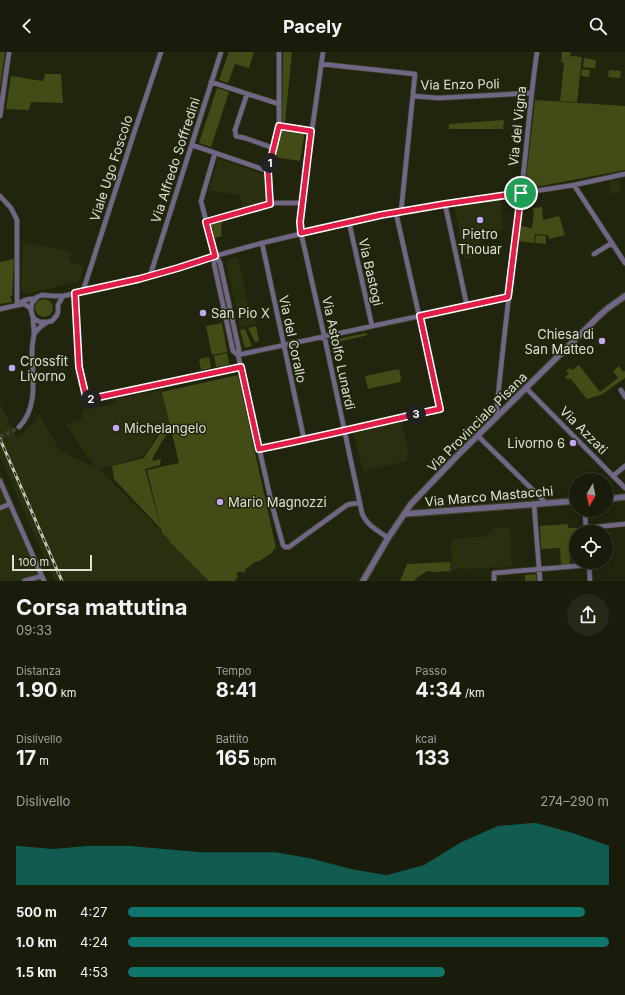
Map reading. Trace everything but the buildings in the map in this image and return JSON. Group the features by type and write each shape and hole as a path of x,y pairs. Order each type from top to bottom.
{"street":[{"path":"0,116 9,52"},
{"name":"Viale Ugo Foscolo","path":"83,291 161,52"},
{"name":"Via Alfredo Soffredini","path":"150,276 222,52"},
{"path":"270,204 268,171 279,126 279,52"},
{"name":"Via Astolfo Lunardi","path":"323,52 302,203 300,222 301,233 363,516 366,521 388,538"},
{"name":"Via del Vigna","path":"496,417 508,297 537,52"},
{"path":"259,449 440,409 399,212 415,74 321,64"},
{"path":"212,82 279,104"},
{"name":"Via Enzo Poli","path":"413,96 438,98 531,93"},
{"path":"247,94 235,130 236,136 274,148"},
{"path":"279,126 311,131"},
{"path":"192,145 268,171"},
{"path":"215,153 201,201 215,256 214,264 233,351 238,355 281,543 285,547 289,547 347,505 360,503"},
{"path":"19,427 27,417 32,403 32,349 34,334 33,317 30,308 35,299 42,295 63,296 111,286 262,243 381,215 574,185 625,174"},
{"path":"574,185 625,263"},
{"path":"0,196 11,208 17,220 18,305"},
{"path":"206,222 270,204 302,203"},
{"path":"445,204 467,306"},
{"name":"Via Bastogi","path":"349,222 372,326"},
{"name":"Via del Corallo","path":"262,243 304,439"},
{"path":"594,254 612,243"},
{"path":"75,293 79,367 86,397 90,399 241,367"},
{"path":"50,296 58,305"},
{"path":"33,317 40,322 52,321 56,317 58,305 63,296"},
{"name":"Via Provinciale Pisana","path":"363,581 388,538 411,504 496,417 600,315 625,296"},
{"path":"238,355 508,297"},
{"path":"18,305 26,299 35,299"},
{"path":"0,309 18,305 26,305 30,308"},
{"path":"34,334 47,322"},
{"name":"Via Azzati","path":"526,388 625,488"},
{"path":"620,390 625,397"},
{"path":"478,436 546,503"},
{"path":"614,476 625,466"},
{"path":"0,481 44,581"},
{"path":"613,498 625,497"},
{"name":"Via Marco Mastacchi","path":"404,514 569,501"},
{"path":"0,508 10,504"},
{"path":"534,504 540,581"},
{"path":"613,526 625,524"},
{"path":"494,581 494,573 569,566"},
{"path":"589,569 590,581"},
{"path":"24,581 42,576"}],"shaded area":[{"path":"0,52 5,52 0,89"},
{"path":"229,52 254,52 249,68 235,64 228,83 219,80"},
{"path":"283,52 292,52 285,122 282,122"},
{"path":"562,52 571,52 570,56 582,57 577,102 560,101 564,63 561,62"},
{"path":"584,58 596,60 595,69 583,67"},
{"path":"582,69 590,70 589,77 581,76"},
{"path":"609,70 621,71 620,78 608,77"},
{"path":"45,74 61,74 63,103 31,102 29,110 6,109 11,76 42,81"},
{"path":"217,88 229,92 211,147 199,143"},
{"path":"535,100 625,106 625,170 525,189"},
{"path":"504,120 503,129 449,129 449,124"},
{"path":"282,129 305,132 300,161 274,157"},
{"path":"218,159 264,174 268,201 243,207 240,195 209,190"},
{"path":"619,180 621,191 611,193 609,182"},
{"name":"Pietro Thouar","path":"500,200 503,230 480,232 481,247 475,249 476,257 465,259 454,207"},
{"path":"542,207 543,220 559,216 565,235 549,239 548,235 535,234 534,243 519,241 521,226 532,228 533,208"},
{"path":"222,222 222,236 215,238 211,224"},
{"path":"536,235 546,236 546,244 535,243"},
{"path":"23,242 72,252 69,261 84,266 79,281 27,294 22,293"},
{"path":"238,257 249,310 253,309 256,324 240,327 226,262 227,259"},
{"path":"14,259 12,296 10,298 12,302 0,304 0,262"},
{"path":"44,299 50,302 53,308 50,314 44,317 38,314 35,308 38,302"},
{"path":"222,323 227,352 212,355 206,326"},
{"path":"256,326 259,341 255,342 248,328"},
{"path":"245,329 252,346 245,348 240,330"},
{"path":"365,333 368,335 334,343 334,340"},
{"path":"227,353 229,364 216,367 214,356"},
{"path":"209,357 211,368 201,370 199,359"},
{"path":"579,365 600,392 618,378 613,371 619,366 623,372 625,371 625,378 601,395 587,399 570,378 568,380 565,377 569,374 566,371 570,368 572,370"},
{"path":"399,369 401,379 400,382 368,389 365,376"},
{"path":"238,375 276,548 273,552 244,570 246,571 243,573 241,571 236,574 238,577 235,579 237,581 209,581 162,533 147,470 179,463 162,392"},
{"path":"162,390 169,423 160,431 144,456 99,469 211,581 55,581 0,457 0,403 16,436 23,433 34,422 39,414 60,451 98,468 88,458 66,424 82,419 83,410 116,403 116,399"},
{"path":"402,422 408,450 407,461 363,471 354,433"},
{"path":"161,432 166,435 152,461 161,459 160,465 145,469 161,529 114,479 112,466 144,458"},
{"path":"0,471 36,556 47,581 0,581"},
{"path":"568,524 569,564 561,565 560,548 541,549 540,526"},
{"path":"495,528 510,528 512,567 463,568 450,571 450,562 452,562 451,539 487,536 488,533"},
{"path":"450,562 450,571 427,571 415,579 415,581 400,581 407,564"},
{"path":"536,574 537,581 525,581 525,575"}],"tunnel":[{"path":"0,437 19,427"}],"railway":[{"path":"0,439 62,581"}],"place":[{"name":"Pietro Thouar","path":"480,220"},
{"name":"San Pio X","path":"203,313"},
{"name":"Chiesa di San Matteo","path":"602,341"},
{"name":"Crossfit Livorno","path":"12,368"},
{"name":"Michelangelo","path":"116,428"},
{"name":"Livorno 6","path":"573,443"},
{"name":"Mario Magnozzi","path":"220,502"}],"route":[{"path":"279,126 311,131 304,180 300,222 301,233 381,215 521,193 508,297 420,316 440,409 259,449 241,367 90,399 86,397 79,367 75,293 139,279 215,256 206,222 270,204 268,171 279,126"}]}
